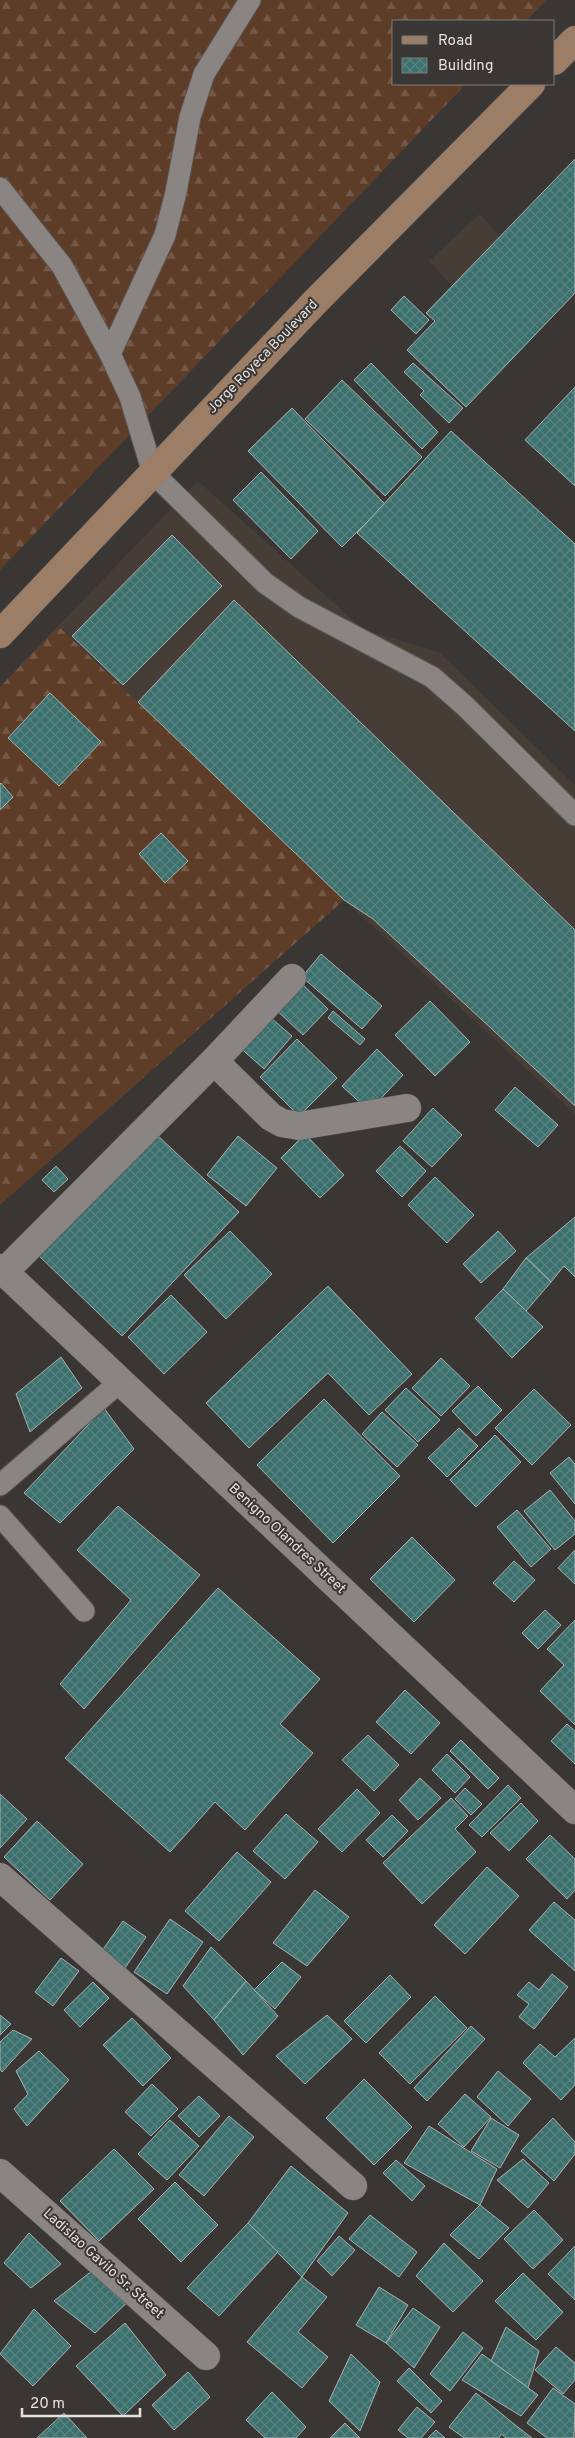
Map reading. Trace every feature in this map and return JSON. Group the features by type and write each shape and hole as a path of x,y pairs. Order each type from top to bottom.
{"street":[{"path":"555,60 575,40"},
{"name":"Jorge Royeca Boulevard","path":"0,634 315,302 530,85"},
{"path":"2,1270 214,1061 292,978"},
{"path":"214,1061 258,1106 282,1123 299,1126 407,1108"},
{"name":"Benigno Olandres Street","path":"2,1270 575,1810"},
{"path":"0,1877 353,2186"},
{"name":"Ladislao Gavilo Sr. Street","path":"0,2173 206,2356"}],"lane":[{"path":"110,354 165,235 176,192 190,117 204,74 250,0"},
{"path":"0,188 62,266 110,354 130,397 153,473 265,582 300,607 432,677 464,705 575,815"},
{"path":"0,1485 120,1382"},
{"path":"0,1516 84,1612"}],"shaded area":[{"path":"480,214 500,237 452,286 429,261"},
{"path":"198,481 364,630 439,652 575,785 575,1114 344,900 58,626"}],"green space":[{"path":"0,0 546,0 527,20 392,20 392,85 465,85 0,570"},
{"path":"58,626 344,900 0,1205 0,687"}],"building":[{"path":"575,159 575,293 466,407 407,350 435,321 426,313"},
{"path":"404,296 429,320 416,334 391,310"},
{"path":"371,363 438,432 422,449 354,380"},
{"path":"413,363 463,408 449,423 420,395 424,391 404,372"},
{"path":"342,380 422,457 385,496 305,419"},
{"path":"575,387 575,486 525,440"},
{"path":"292,408 385,504 342,547 248,451"},
{"path":"451,431 575,544 575,731 357,533"},
{"path":"261,472 318,531 291,559 233,500"},
{"path":"172,535 222,586 123,685 72,636"},
{"path":"234,600 575,930 575,1106 373,919 344,900 138,702"},
{"path":"50,693 101,742 59,786 8,738"},
{"path":"0,784 13,797 0,810"},
{"path":"161,833 188,861 165,883 139,854"},
{"path":"321,954 382,1006 362,1029 302,977"},
{"path":"298,980 328,1009 303,1035 273,1007"},
{"path":"430,1001 470,1042 435,1076 395,1035"},
{"path":"333,1011 365,1039 360,1045 328,1018"},
{"path":"264,1012 292,1036 264,1069 236,1044"},
{"path":"297,1039 337,1078 299,1116 260,1077"},
{"path":"377,1049 403,1075 369,1111 342,1086"},
{"path":"515,1087 558,1125 538,1147 495,1110"},
{"path":"433,1108 462,1135 432,1167 403,1141"},
{"path":"156,1134 239,1212 122,1336 35,1252"},
{"path":"305,1134 344,1175 320,1198 281,1158"},
{"path":"238,1136 277,1168 246,1206 207,1175"},
{"path":"400,1146 426,1171 402,1197 376,1171"},
{"path":"56,1166 68,1179 54,1192 42,1180"},
{"path":"435,1177 474,1215 447,1243 408,1205"},
{"path":"575,1217 575,1277 564,1266 551,1282 526,1258"},
{"path":"230,1231 272,1274 226,1319 184,1275"},
{"path":"498,1231 516,1251 481,1283 463,1264"},
{"path":"526,1258 551,1282 526,1311 503,1289"},
{"path":"328,1286 412,1374 369,1415 328,1373 249,1448 206,1403"},
{"path":"503,1289 543,1327 512,1358 475,1318"},
{"path":"171,1295 207,1332 164,1374 128,1337"},
{"path":"61,1357 82,1388 30,1432 16,1394"},
{"path":"441,1358 470,1386 441,1416 412,1388"},
{"path":"478,1386 502,1410 476,1436 452,1411"},
{"path":"406,1388 440,1420 418,1442 385,1410"},
{"path":"534,1389 571,1425 532,1465 495,1428"},
{"path":"324,1399 400,1476 333,1543 257,1465"},
{"path":"104,1408 134,1449 60,1523 24,1493"},
{"path":"382,1412 418,1445 397,1467 362,1434"},
{"path":"459,1428 478,1446 447,1477 428,1458"},
{"path":"495,1435 521,1462 476,1507 450,1480"},
{"path":"569,1457 575,1464 575,1504 550,1473"},
{"path":"550,1490 575,1521 575,1534 555,1550 524,1511"},
{"path":"118,1506 200,1575 84,1709 60,1684 131,1600 77,1550"},
{"path":"517,1510 551,1549 531,1567 497,1527"},
{"path":"412,1537 455,1580 414,1622 370,1579"},
{"path":"575,1550 575,1584 558,1568"},
{"path":"514,1561 535,1580 514,1602 493,1583"},
{"path":"218,1588 320,1679 280,1724 313,1753 245,1830 215,1802 170,1852 65,1758"},
{"path":"545,1610 561,1625 538,1649 522,1633"},
{"path":"575,1620 575,1725 540,1691 564,1665 547,1649"},
{"path":"405,1690 440,1723 411,1754 376,1722"},
{"path":"567,1724 575,1731 575,1764 551,1741"},
{"path":"368,1735 399,1765 374,1791 342,1760"},
{"path":"461,1740 499,1778 488,1789 450,1751"},
{"path":"447,1754 470,1777 455,1793 432,1770"},
{"path":"420,1778 441,1798 418,1820 399,1800"},
{"path":"508,1785 521,1798 482,1837 469,1825"},
{"path":"465,1788 482,1804 471,1815 455,1799"},
{"path":"357,1789 380,1813 342,1852 318,1829"},
{"path":"0,1794 27,1819 0,1848"},
{"path":"451,1798 468,1816 455,1829 476,1852 422,1904 383,1863"},
{"path":"521,1803 538,1821 509,1851 490,1833"},
{"path":"286,1814 318,1842 285,1879 253,1851"},
{"path":"392,1815 408,1831 383,1857 366,1840"},
{"path":"37,1821 83,1864 50,1900 4,1857"},
{"path":"550,1835 575,1859 575,1890 567,1899 526,1859"},
{"path":"237,1852 271,1882 219,1941 185,1911"},
{"path":"487,1867 519,1896 465,1954 434,1925"},
{"path":"315,1890 349,1917 307,1966 273,1943"},
{"path":"554,1902 575,1920 575,1971 529,1930"},
{"path":"170,1919 203,1942 167,1994 134,1972"},
{"path":"123,1921 146,1937 123,1971 99,1955"},
{"path":"211,1947 246,1981 214,2020 183,1986"},
{"path":"61,1958 79,1971 53,2006 35,1992"},
{"path":"282,1962 301,1977 275,2009 254,1990"},
{"path":"552,1974 568,1987 534,2029 519,2017 529,2004 517,1995 529,1982 539,1990"},
{"path":"390,1975 411,1997 366,2043 344,2021"},
{"path":"246,1981 278,2016 243,2055 214,2020"},
{"path":"93,1982 109,1998 80,2027 64,2010"},
{"path":"435,1996 467,2028 410,2084 379,2053"},
{"path":"0,2015 11,2024 0,2035"},
{"path":"327,2015 352,2039 305,2084 276,2056"},
{"path":"132,2018 171,2058 143,2086 103,2045"},
{"path":"471,2026 485,2039 427,2101 414,2088"},
{"path":"13,2030 32,2039 2,2072 0,2069 0,2042"},
{"path":"575,2038 575,2085 561,2100 523,2063 540,2044 555,2057"},
{"path":"39,2051 69,2080 27,2126 14,2109 28,2094 16,2071"},
{"path":"498,2071 531,2099 508,2126 477,2097"},
{"path":"364,2079 412,2127 374,2165 326,2118"},
{"path":"152,2084 178,2109 151,2136 125,2112"},
{"path":"465,2094 491,2117 464,2147 438,2124"},
{"path":"199,2096 220,2116 199,2137 178,2116"},
{"path":"229,2116 254,2137 204,2196 179,2175"},
{"path":"491,2118 519,2135 500,2168 471,2151"},
{"path":"553,2118 575,2142 575,2154 554,2181 521,2151"},
{"path":"170,2120 199,2146 167,2180 138,2154"},
{"path":"429,2126 497,2169 480,2205 404,2163"},
{"path":"114,2149 154,2189 99,2241 60,2201"},
{"path":"523,2159 549,2183 528,2208 497,2180"},
{"path":"396,2160 425,2186 412,2201 383,2173"},
{"path":"291,2166 348,2213 302,2277 248,2223"},
{"path":"175,2182 218,2225 181,2262 138,2219"},
{"path":"480,2205 509,2228 479,2259 450,2235"},
{"path":"534,2210 563,2240 533,2269 504,2239"},
{"path":"370,2215 417,2252 399,2277 349,2239"},
{"path":"248,2223 278,2252 219,2316 187,2288"},
{"path":"29,2233 61,2264 31,2288 4,2263"},
{"path":"339,2236 355,2250 332,2276 317,2261"},
{"path":"444,2243 483,2281 453,2312 416,2276"},
{"path":"575,2246 575,2300 548,2274"},
{"path":"98,2266 133,2297 95,2333 54,2301"},
{"path":"523,2273 563,2312 536,2340 495,2301"},
{"path":"302,2277 327,2297 298,2332 328,2357 302,2388 247,2342"},
{"path":"379,2287 408,2305 386,2343 356,2325"},
{"path":"413,2308 440,2327 414,2368 386,2343"},
{"path":"34,2309 71,2346 33,2386 0,2354"},
{"path":"125,2323 166,2375 123,2416 76,2366"},
{"path":"506,2327 539,2351 528,2388 491,2361"},
{"path":"463,2332 483,2348 450,2391 430,2374"},
{"path":"556,2347 575,2363 575,2380 563,2394 535,2370"},
{"path":"351,2354 380,2382 360,2431 329,2401"},
{"path":"482,2354 538,2395 521,2416 462,2380"},
{"path":"409,2368 442,2401 431,2413 397,2381"},
{"path":"188,2372 210,2397 174,2430 152,2405"},
{"path":"553,2388 575,2404 574,2438 547,2438 527,2423"},
{"path":"272,2392 306,2427 296,2438 265,2438 246,2420"},
{"path":"476,2393 532,2438 506,2438 501,2434 499,2438 464,2438 449,2427"},
{"path":"417,2407 435,2422 421,2438 408,2438 398,2430"},
{"path":"64,2413 87,2438 37,2438"},
{"path":"345,2423 360,2438 330,2438"},
{"path":"436,2430 445,2438 428,2438"}]}
